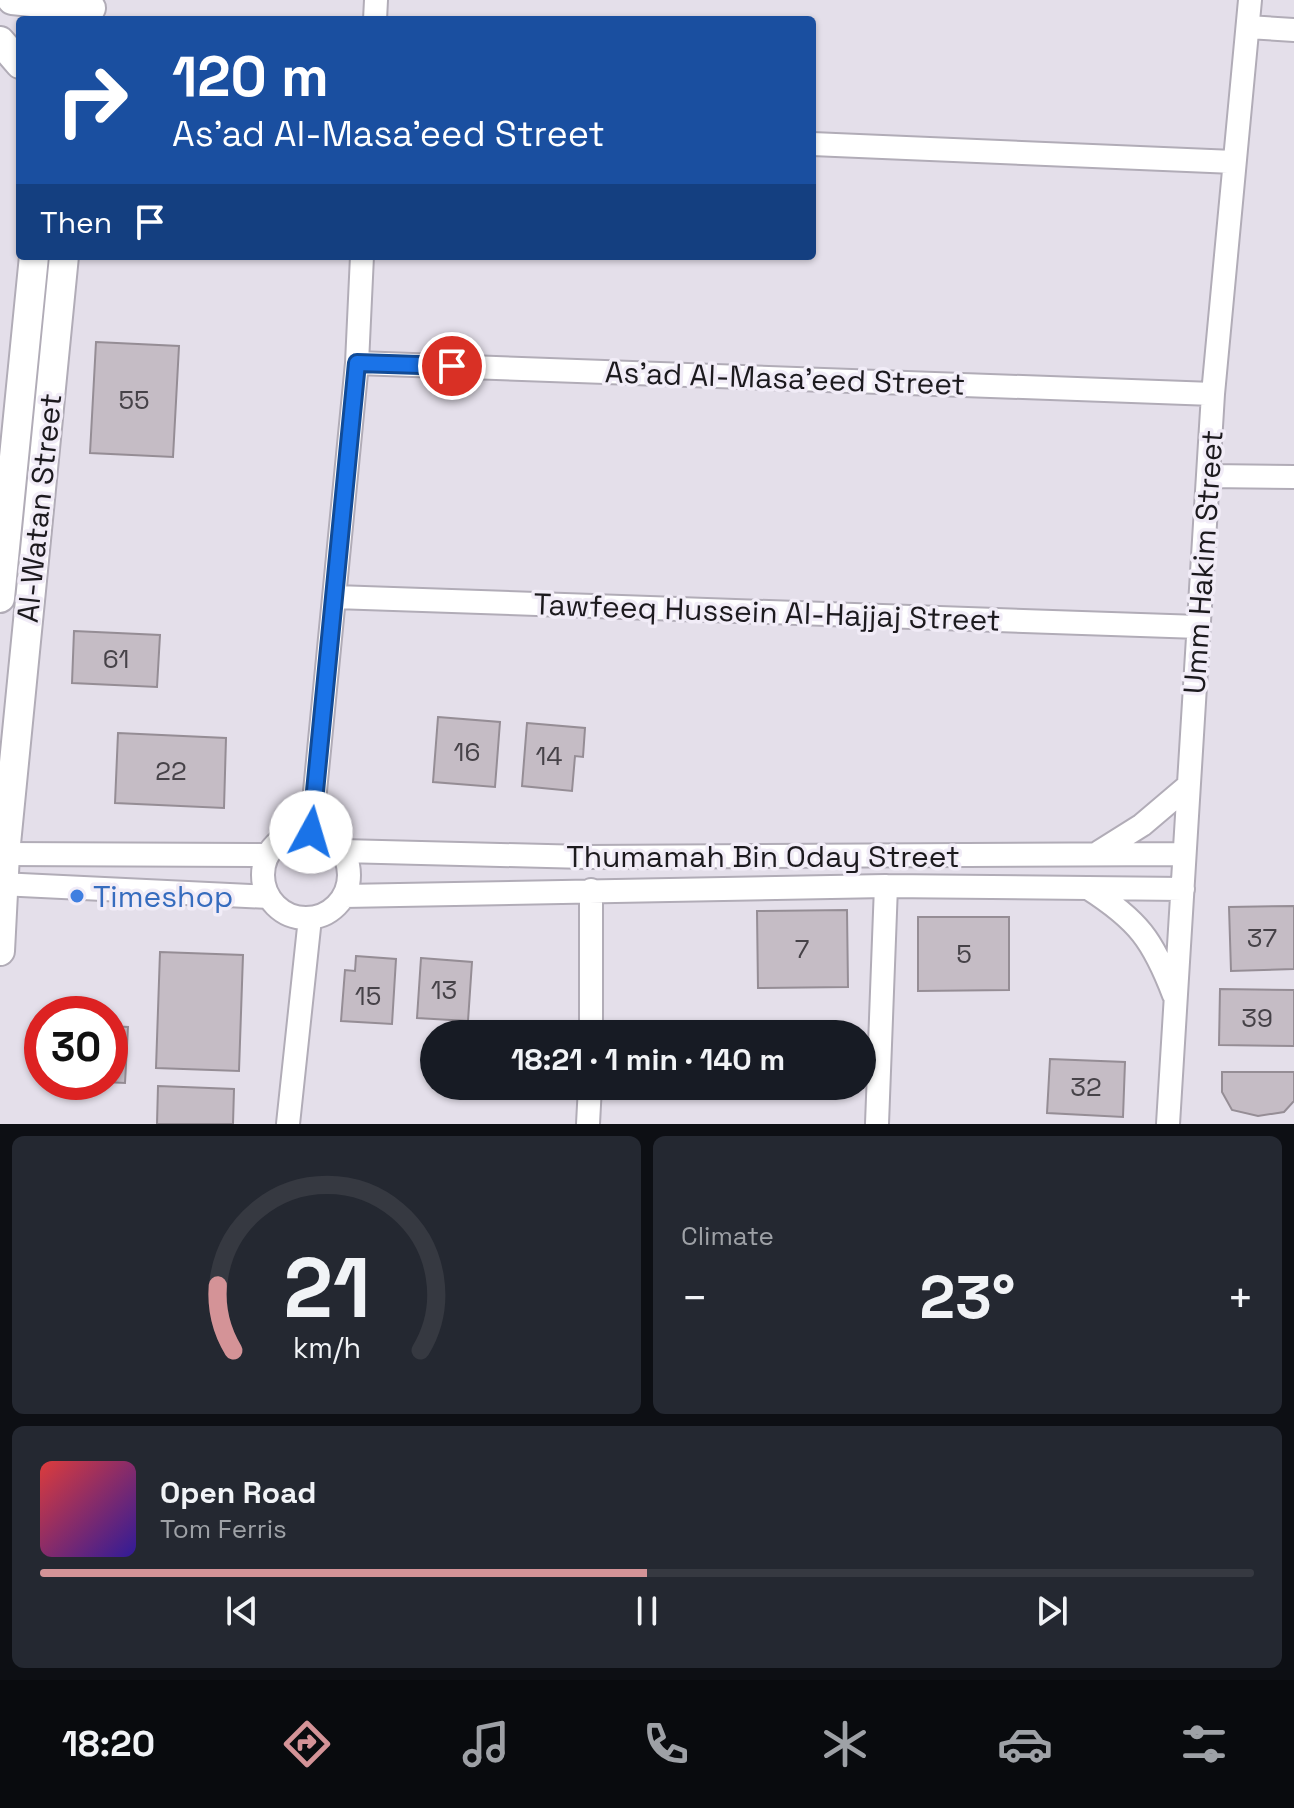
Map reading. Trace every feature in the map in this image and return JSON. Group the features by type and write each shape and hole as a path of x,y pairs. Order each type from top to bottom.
{"street":[{"path":"12,0 62,9 91,9"},
{"name":"Umm Hakim Street","path":"1168,1124 1213,394 1250,0"},
{"path":"1248,27 1294,30"},
{"path":"0,41 16,59"},
{"path":"816,144 1234,162"},
{"name":"Al-Watan Street","path":"0,598 34,260"},
{"name":"Al-Watan Street","path":"0,951 3,854 64,260"},
{"path":"311,832 357,363 362,260"},
{"name":"As'ad Al-Masa'eed Street","path":"357,363 1213,394"},
{"path":"1208,476 1294,477"},
{"name":"Tawfeeq Hussein Al-Hajjaj Street","path":"335,597 1199,627"},
{"path":"1098,852 1160,812 1188,786"},
{"path":"311,832 329,838 342,851 348,866 349,882 344,896 335,907 310,918 294,916 280,909 269,897 263,876 267,855 278,841 294,833 311,832"},
{"name":"Thumamah Bin Oday Street","path":"342,851 586,857 890,857 1098,852 1184,854"},
{"path":"3,854 267,855"},
{"path":"2,884 269,897"},
{"path":"877,1124 886,886"},
{"name":"Thumamah Bin Oday Street","path":"344,896 886,886 1183,889"},
{"path":"1087,887 1119,908 1146,935 1161,959 1177,1003"},
{"path":"591,890 591,1020"},
{"path":"288,1124 310,918"},
{"path":"588,1124 589,1100"}],"building":[{"path":"96,342 179,346 173,457 90,453"},
{"path":"74,631 160,635 157,687 72,683"},
{"path":"438,717 500,722 495,787 433,782"},
{"path":"527,723 585,728 583,757 575,756 572,791 522,786"},
{"path":"118,733 226,738 224,808 115,803"},
{"path":"1294,906 1294,969 1231,971 1229,907"},
{"path":"847,910 848,987 758,988 757,911"},
{"path":"918,917 1009,917 1009,990 918,991"},
{"path":"160,952 243,955 239,1071 156,1068"},
{"path":"356,956 396,959 392,1024 341,1021 345,970 355,971"},
{"path":"421,958 472,962 468,1020 417,1018"},
{"path":"1220,989 1294,990 1294,1046 1219,1045"},
{"path":"1050,1059 1125,1062 1123,1117 1047,1113"},
{"path":"1222,1072 1294,1072 1294,1101 1284,1112 1258,1116 1232,1110 1222,1092"},
{"path":"158,1086 234,1089 233,1124 157,1124"}],"place":[{"name":"Timeshop","path":"77,896"}],"route":[{"path":"311,832 357,363 452,366"}]}
